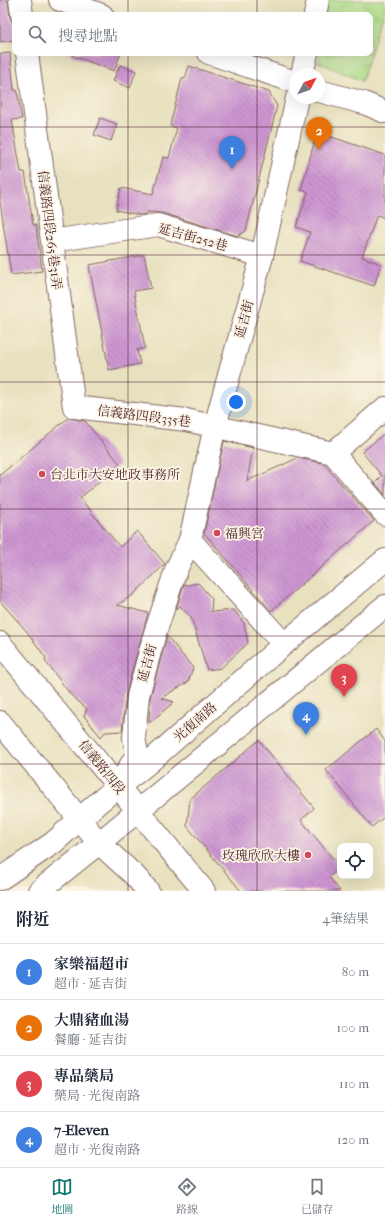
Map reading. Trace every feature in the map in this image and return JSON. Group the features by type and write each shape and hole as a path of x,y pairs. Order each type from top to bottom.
{"street":[{"path":"20,0 22,12"},
{"path":"60,0 94,12"},
{"path":"316,12 318,0"},
{"name":"信義路四段265巷31弄","path":"27,56 74,407"},
{"path":"218,56 289,80"},
{"path":"303,68 306,56"},
{"path":"325,92 364,103 385,112"},
{"name":"延吉街","path":"118,786 137,754 134,737 138,696 155,633 176,570 190,540 215,426 262,256 296,104"},
{"name":"延吉街252巷","path":"52,241 158,225 262,256"},
{"name":"信義路四段335巷","path":"74,407 186,420 333,453"},
{"path":"385,408 333,453 385,514"},
{"path":"190,540 284,644"},
{"name":"光復南路","path":"0,879 53,843 118,786 147,764 284,644 385,560"},
{"path":"39,891 385,606"},
{"name":"信義路四段","path":"0,643 204,891"},
{"path":"0,722 99,843 134,874 148,891"}],"green space":[{"path":"327,0 385,0 385,8 373,46 373,12 325,12"},
{"path":"319,56 370,56 362,81 318,62"}],"building":[{"path":"0,0 8,0 12,22 12,40 0,42"},
{"path":"10,53 14,90 17,90 22,119 12,120 21,172 25,172 33,225 36,225 42,271 11,275 0,202 0,54"},
{"path":"74,56 120,56 114,71"},
{"path":"120,65 136,71 130,88 113,81"},
{"path":"189,66 269,92 277,106 246,231 238,236 162,213 147,212 147,214 140,215 116,210 121,188 153,194 163,157 169,158 177,128 170,126 182,78 185,79"},
{"path":"100,118 117,124 111,141 94,135"},
{"path":"317,132 385,155 385,218 377,215 362,257 381,264 374,286 300,261 310,232 296,227 308,192 301,190"},
{"path":"144,255 151,288 134,291 145,348 137,350 140,364 109,370 89,265"},
{"path":"68,418 85,421 120,464 80,498 120,547 137,531 165,564 133,595 117,605 148,613 126,693 122,731 105,732 101,737 84,716 87,709 71,695 45,661 46,658 28,633 0,601 0,475"},
{"path":"385,433 385,495 375,483 382,476 362,452"},
{"path":"224,441 253,448 247,481 298,458 323,463 374,521 271,611 204,533"},
{"path":"198,583 212,599 211,612 234,610 244,623 248,643 221,668 207,670 191,617 180,606 176,609 184,584 188,585"},
{"path":"167,636 193,668 188,682 161,698 174,702 149,723 150,698"},
{"path":"376,729 385,741 385,816 372,827 326,770"},
{"path":"259,740 314,808 301,820 337,863 337,870 329,877 340,891 241,891 187,826 190,799"}],"place":[{"name":"大鼎豬血湯","path":"319,150"},
{"name":"家樂福超市","path":"232,169"},
{"name":"台北市大安地政事務所","path":"42,474"},
{"name":"福興宮","path":"217,533"},
{"name":"專品藥局","path":"344,697"},
{"name":"7-Eleven","path":"306,735"},
{"name":"玫瑰欣欣大樓","path":"308,855"}]}
